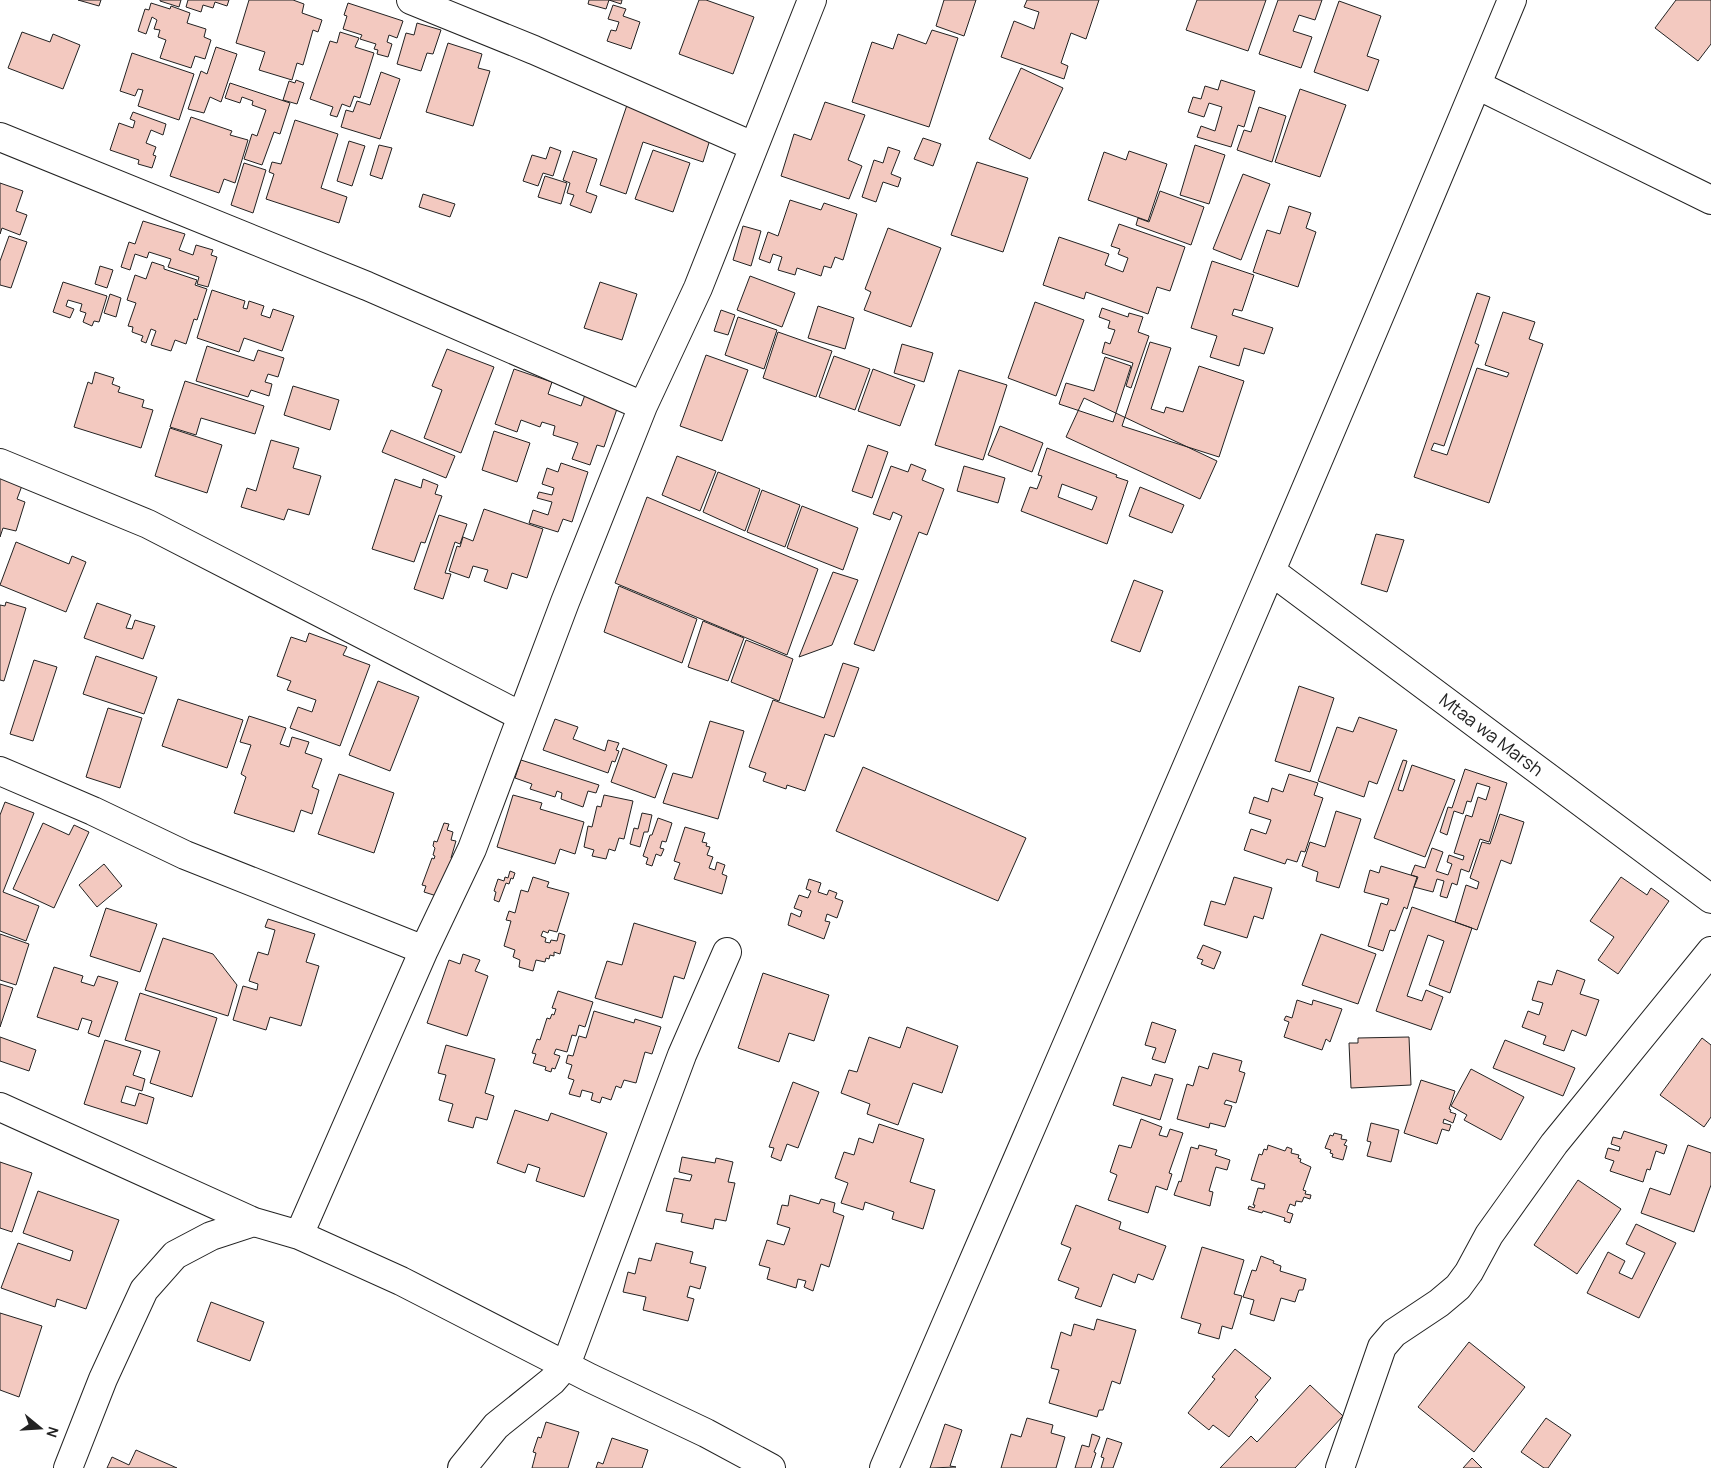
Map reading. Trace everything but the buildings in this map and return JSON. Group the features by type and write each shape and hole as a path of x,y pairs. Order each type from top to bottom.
{"street":[{"path":"411,0 543,54 753,146"},
{"path":"300,1235 424,950 472,849 521,716 643,406 698,288 812,0"},
{"path":"884,1468 1426,209 1512,0"},
{"path":"1477,85 1711,200"},
{"path":"0,137 367,286 643,406"},
{"path":"0,463 148,524 521,716"},
{"name":"Mtaa wa Marsh","path":"1271,571 1711,899"},
{"path":"0,771 93,811 185,855 424,950"},
{"path":"1340,1468 1382,1347 1394,1332 1458,1287 1469,1272 1489,1235 1554,1144 1711,950"},
{"path":"462,1468 496,1426 552,1381 566,1365 682,1055 727,952"},
{"path":"0,1107 254,1222 300,1235 402,1280 566,1365 706,1433 771,1468"},
{"path":"68,1468 103,1379 144,1290 175,1255 211,1236 254,1222"}]}
